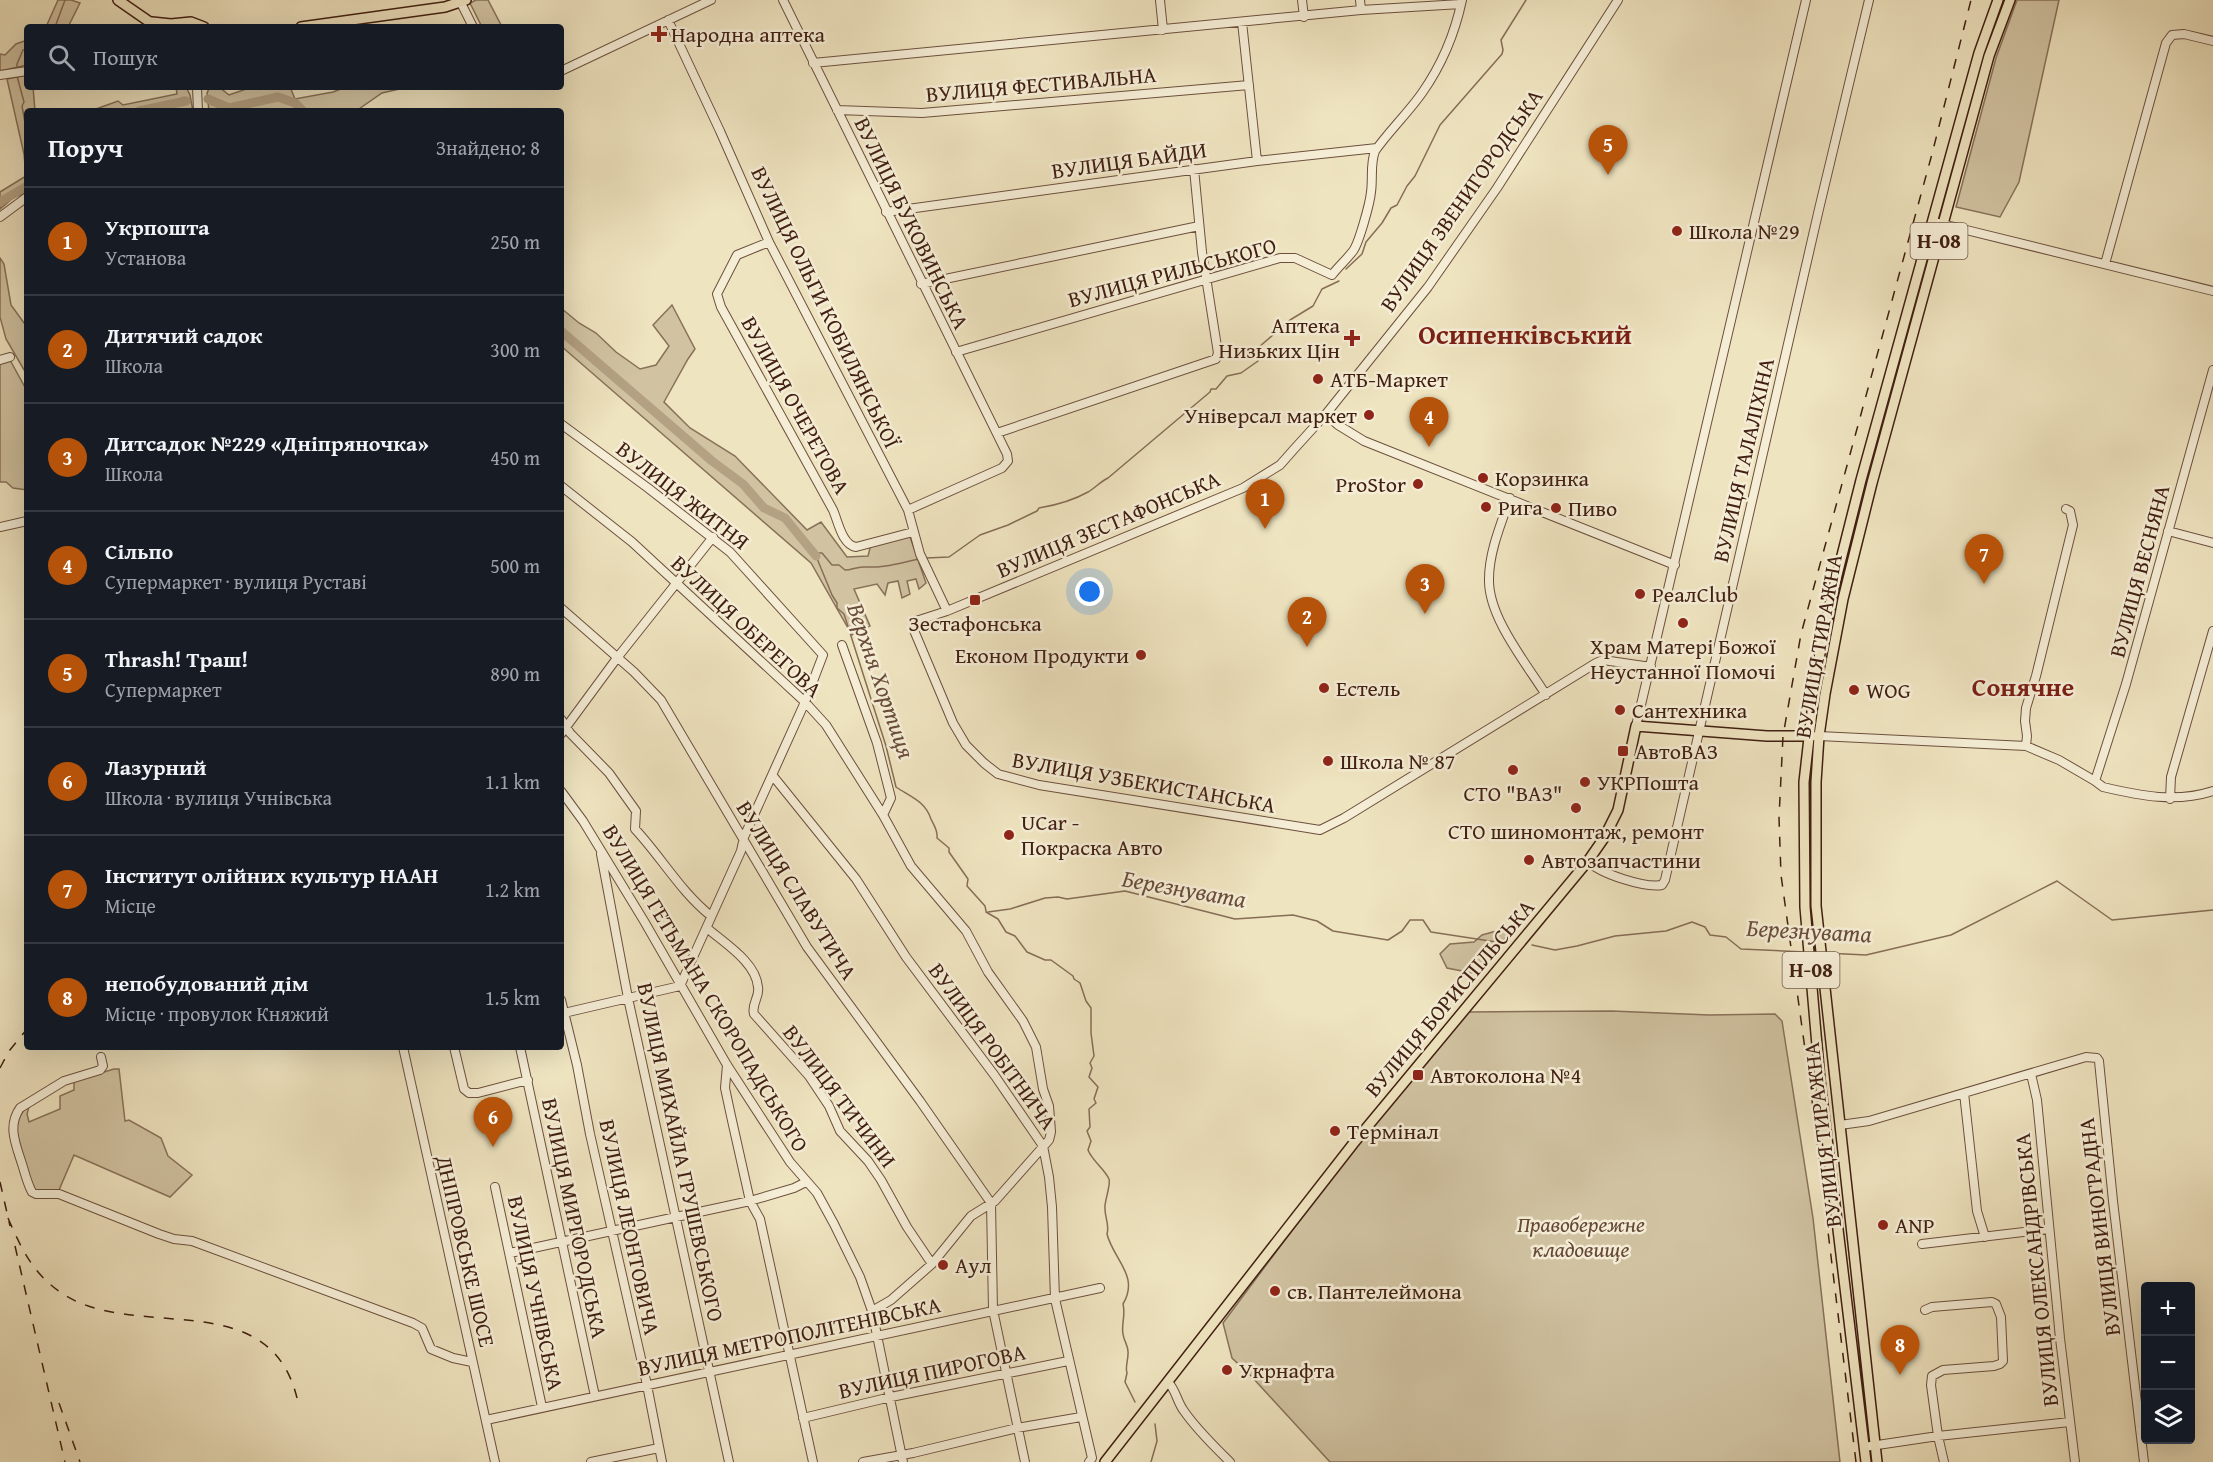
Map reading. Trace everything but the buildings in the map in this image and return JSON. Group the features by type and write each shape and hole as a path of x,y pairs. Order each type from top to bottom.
{"main road":[{"path":"118,0 153,24"},
{"name":"ВУЛИЦЯ ТИРАЖНА","path":"1877,1462 1816,906 1816,782 1819,736 1828,672 1843,599 1939,223 1979,53 1998,0"},
{"name":"ВУЛИЦЯ ТИРАЖНА","path":"1866,1462 1826,1129 1805,907 1804,782 1808,736 1817,668 1840,561 1989,56 2010,0"},
{"path":"320,24 463,1"},
{"path":"183,24 191,22 198,24"},
{"path":"1636,726 1699,732 1819,736"},
{"name":"ВУЛИЦЯ БОРИСПІЛЬСЬКА","path":"1105,1462 1353,1144 1588,861 1604,838 1618,810 1636,726"},
{"path":"1826,1129 1840,1125"},
{"path":"1844,1271 1857,1268"}],"street":[{"path":"564,70 711,0"},
{"name":"ВУЛИЦЯ БУКОВИНСЬКА","path":"783,0 921,284 1007,454 1008,461 1002,468 908,510"},
{"path":"1160,0 1163,30"},
{"path":"1302,0 1304,17"},
{"path":"1360,0 1361,10"},
{"name":"ВУЛИЦЯ ЗВЕНИГОРОДСЬКА","path":"1326,414 1428,287 1497,188 1618,0"},
{"name":"ВУЛИЦЯ БОРИСПІЛЬСЬКА","path":"1636,726 1806,0"},
{"name":"ВУЛИЦЯ ТАЛАЛІХІНА","path":"1588,861 1601,871 1619,877 1650,885 1662,885 1869,0"},
{"path":"463,1 472,24"},
{"path":"813,63 1304,17 1418,3 1461,2 1448,43 1432,77 1377,148"},
{"name":"ВУЛИЦЯ ОЛЬГИ КОБИЛЯНСЬКОЇ","path":"668,20 769,242 908,510 920,554 947,611"},
{"path":"1242,22 1257,160"},
{"path":"2105,264 2164,49 2172,35 2177,34 2213,41"},
{"path":"0,75 20,73"},
{"name":"ВУЛИЦЯ ФЕСТИВАЛЬНА","path":"837,110 922,113 1249,85"},
{"path":"193,90 196,96"},
{"path":"197,90 198,108"},
{"name":"ВУЛИЦЯ БАЙДИ","path":"886,212 1257,160 1377,148"},
{"name":"ВУЛИЦЯ РИЛЬСЬКОГО","path":"956,352 1284,257 1297,259 1332,275 1354,250 1357,243 1370,202 1372,162 1377,148"},
{"path":"997,433 1216,359 1218,353 1194,169"},
{"path":"0,217 24,198"},
{"path":"1939,223 2213,291"},
{"path":"921,284 1200,226"},
{"name":"ВУЛИЦЯ ОЧЕРЕТОВА","path":"769,242 738,255 717,294 721,307 850,544 856,547 913,532"},
{"path":"0,360 10,357"},
{"name":"ВУЛИЦЯ ВЕСНЯНА","path":"2095,781 2126,684 2213,370"},
{"path":"1326,414 1338,425 1364,441 1675,565"},
{"name":"ВУЛИЦЯ ЗЕСТАФОНСЬКА","path":"916,621 947,611 1243,488 1280,465 1326,414"},
{"name":"ВУЛИЦЯ ЖИТНЯ","path":"564,426 712,537 738,560 821,652 823,657 805,702"},
{"name":"ВУЛИЦЯ ОБЕРЕГОВА","path":"564,488 632,542 805,702 826,725 883,815"},
{"path":"1510,498 1491,559 1489,579 1491,598 1503,626 1546,694 1603,660 1651,667"},
{"path":"2026,746 2026,708 2073,525 2070,512 2066,508"},
{"path":"0,527 24,522"},
{"path":"2168,531 2213,543"},
{"path":"711,916 683,890 635,829 636,811 609,773 564,731 617,658 712,537"},
{"name":"ВУЛИЦЯ СЛАВУТИЧА","path":"564,611 649,686 661,700 807,947 920,1101 991,1203"},
{"name":"ВУЛИЦЯ УЗБЕКИСТАНСЬКА","path":"916,621 913,628 916,637 958,733 971,751 998,774 1039,785 1320,830 1344,818 1546,694"},
{"path":"2170,799 2171,777 2213,631"},
{"path":"842,645 877,743 891,798 883,815"},
{"path":"564,1013 680,986 805,702"},
{"path":"1819,736 2026,746 2059,760 2103,787 2170,799 2193,797 2213,791"},
{"name":"ВУЛИЦЯ РОБІТНИЧА","path":"773,776 856,879 906,957 995,1076 1043,1146 1049,1140 1051,1132 1049,1106 1043,1089 1036,1047 1023,1021 988,972 966,931 911,866 883,815"},
{"name":"ВУЛИЦЯ ГЕТЬМАНА СКОРОПАДСЬКОГО","path":"564,795 583,821 644,921 727,1065 790,1162 817,1193 834,1224 860,1277 872,1311 903,1458"},
{"name":"ВУЛИЦЯ МИХАЙЛА ГРУШЕВСЬКОГО","path":"600,850 628,998 729,1462"},
{"name":"ВУЛИЦЯ ТИЧИНИ","path":"706,928 747,963 755,974 759,993 753,1007 754,1014 809,1076 829,1106 840,1131 868,1161 907,1227 933,1264"},
{"name":"ВУЛИЦЯ ЛЕОНТОВИЧА","path":"564,1013 662,1462"},
{"name":"ДНІПРОВСЬКЕ ШОСЕ","path":"404,1050 495,1462"},
{"path":"455,1050 464,1089 469,1093 478,1093 528,1080"},
{"name":"ВУЛИЦЯ МИРГОРОДСЬКА","path":"521,1050 595,1396"},
{"name":"ВУЛИЦЯ ВИНОГРАДНА","path":"2031,1074 2086,1057 2094,1056 2099,1061 2113,1202 2144,1462"},
{"path":"100,1057 103,1066 100,1070 64,1081 20,1108 16,1113 13,1123 15,1143 32,1192 59,1194 159,1234 192,1241 413,1323 422,1328 431,1349 453,1358 472,1362"},
{"path":"727,1065 725,1088 750,1201 760,1218 813,1462"},
{"path":"1840,1125 1869,1121 2031,1074"},
{"name":"ВУЛИЦЯ ОЛЕКСАНДРІВСЬКА","path":"2031,1074 2037,1100 2075,1462"},
{"path":"1964,1093 1977,1211 1985,1237"},
{"path":"872,1311 891,1300 933,1264 971,1216 991,1203 1043,1146"},
{"path":"1043,1146 1051,1197 1055,1299 1092,1458 1089,1462"},
{"path":"510,1253 750,1201 794,1188 806,1182"},
{"name":"ВУЛИЦЯ УЧНІВСЬКА","path":"495,1187 542,1407"},
{"path":"991,1203 993,1310 1025,1462"},
{"path":"1922,1244 2049,1229"},
{"name":"ВУЛИЦЯ МЕТРОПОЛІТЕНІВСЬКА","path":"486,1420 1100,1288"},
{"path":"1925,1310 1932,1307 1992,1302 1999,1307 2001,1317 2003,1355 2000,1364 1943,1370 1932,1377 1931,1385 1938,1436 1944,1462"},
{"name":"ВУЛИЦЯ ПИРОГОВА","path":"803,1418 891,1397 1068,1361"},
{"path":"1168,1382 1174,1388 1182,1409 1230,1462"},
{"path":"863,1462 903,1458 1017,1428 1081,1417"},
{"path":"1864,1447 1938,1436 2070,1422"},
{"path":"591,1462 659,1448"}],"green space":[{"path":"58,0 80,3 70,24 47,24"},
{"path":"476,0 488,0 500,24 480,24 470,3"},
{"path":"2017,0 2059,0 2019,182 2000,217 1956,207 1996,58"},
{"path":"24,41 24,66 0,71 0,54 5,55 16,44"},
{"path":"24,76 24,90 33,90 35,108 24,108 24,154 7,79"},
{"path":"176,90 188,90 192,108 99,108 118,101 123,105 177,94"},
{"path":"208,90 223,90 229,95 243,90 291,90 295,99 338,90 395,90 382,93 360,108 209,108"},
{"path":"24,177 24,193 13,198 0,209 0,192"},
{"path":"0,258 4,264 11,305 24,323 24,370 6,339 0,317"},
{"path":"672,305 695,349 664,402 690,428 735,456 807,530 821,522 847,557 868,556 871,544 909,534 926,583 919,589 916,579 907,581 910,594 902,598 898,581 888,583 885,595 877,584 854,589 870,626 852,635 811,563 564,349 564,310 640,369 656,365 669,346 653,325"},
{"path":"10,360 24,386 24,490 13,488 6,482 0,482 0,363"},
{"path":"1511,927 1494,958 1472,973 1447,968 1440,954 1450,944 1474,942 1482,935"},
{"name":"Правобережне кладовище","path":"1612,1011 1709,1015 1775,1014 1782,1021 1813,1218 1840,1462 1330,1462 1232,1358 1223,1323 1340,1166 1468,1012"},
{"path":"119,1069 125,1121 129,1120 161,1138 168,1156 192,1175 170,1197 74,1155 59,1190 37,1192 32,1188 17,1137 17,1123 21,1114 30,1103 27,1114 29,1122 60,1109 60,1096 74,1090 74,1081"}],"waterway":[{"path":"56,24 65,0"},
{"path":"1346,269 1362,254 1366,242 1391,208 1397,205 1415,176 1440,125 1502,54 1501,40 1526,0"},
{"path":"17,71 17,64 24,50"},
{"path":"17,76 24,102 22,106 24,117"},
{"name":"Верхня Хортиця","path":"229,108 278,97 295,103 300,108"},
{"name":"Верхня Хортиця","path":"208,99 229,108"},
{"name":"Верхня Хортиця","path":"153,108 186,101 183,101"},
{"name":"Верхня Хортиця","path":"0,202 24,188"},
{"path":"926,558 949,557 980,535 1008,525 1039,508 1070,500 1091,490 1211,389 1216,389 1227,376 1241,373 1258,361 1259,347 1290,320 1313,306 1322,289 1339,281"},
{"name":"Верхня Хортиця","path":"564,334 712,461 743,484 764,508 785,518 816,556"},
{"path":"814,553 822,553 832,565 839,565 845,570 885,566 919,559"},
{"name":"Верхня Хортиця","path":"816,556 837,603 837,608 844,614 886,746 896,787 925,808 936,828 937,838 949,848 949,852 968,879 967,886 985,906 986,911"},
{"name":"Березнувата","path":"1825,953 1866,955 1951,935 2057,881 2112,920 2213,910"},
{"name":"Березнувата","path":"988,912 1010,909 1045,898 1067,899 1125,891 1235,919 1293,915 1317,921 1333,931 1388,940 1402,931 1410,920 1423,920 1431,932 1503,943"},
{"path":"986,912 998,919 1006,932 1015,936 1027,952 1045,960 1051,960 1073,976 1080,983 1091,1008 1094,1056 1090,1063 1092,1068 1089,1077 1098,1087 1094,1099 1096,1103 1089,1109 1090,1127 1087,1131 1091,1141 1088,1150 1109,1181 1105,1206 1107,1234 1124,1268 1129,1285 1123,1304 1123,1331 1128,1351 1125,1382 1135,1402"},
{"name":"Березнувата","path":"1532,945 1555,950 1615,936 1666,931 1692,922 1705,927 1710,935 1726,937 1741,949 1805,952"},
{"path":"1151,1462 1157,1441 1155,1424"}],"railway":[{"path":"1856,1462 1812,1100 1781,875 1779,818 1783,736 1801,634 1932,154 1971,0"},
{"path":"0,1068 9,1051 24,1033"},
{"path":"0,1182 10,1226"},
{"path":"8,1218 18,1241 36,1270 63,1294 93,1308 197,1321 230,1328 259,1340 282,1363 297,1398"},
{"path":"15,1246 65,1462"},
{"path":"59,1403 80,1462"}],"place":[{"name":"Народна аптека","path":"659,34"},
{"name":"Thrash! Траш!","path":"1608,175"},
{"name":"Школа №29","path":"1677,231"},
{"name":"Аптека Низьких Цін","path":"1352,338"},
{"name":"АТБ-Маркет","path":"1318,379"},
{"name":"Універсал маркет","path":"1369,415"},
{"name":"Сільпо","path":"1429,447"},
{"name":"Корзинка","path":"1483,478"},
{"name":"ProStor","path":"1418,484"},
{"name":"Рига","path":"1486,507"},
{"name":"Пиво","path":"1556,508"},
{"name":"Укрпошта","path":"1265,529"},
{"name":"Інститут олійних культур НААН","path":"1984,584"},
{"name":"РеалClub","path":"1640,594"},
{"name":"Зестафонська","path":"975,600"},
{"name":"Дитсадок №229 «Дніпряночка»","path":"1425,614"},
{"name":"Храм Матері Божої Неустанної Помочі","path":"1683,623"},
{"name":"Дитячий садок","path":"1307,647"},
{"name":"Економ Продукти","path":"1141,655"},
{"name":"Естель","path":"1324,688"},
{"name":"WOG","path":"1854,690"},
{"name":"Сантехника","path":"1620,710"},
{"name":"АвтоВАЗ","path":"1623,751"},
{"name":"Школа № 87","path":"1328,761"},
{"name":"СТО \"ВАЗ\"","path":"1513,770"},
{"name":"УКРПошта","path":"1585,782"},
{"name":"СТО шиномонтаж, ремонт","path":"1576,808"},
{"name":"UCar - Покраска Авто","path":"1009,835"},
{"name":"Автозапчастини","path":"1529,860"},
{"name":"Автоколона №4","path":"1418,1075"},
{"name":"Термінал","path":"1335,1131"},
{"name":"Лазурний","path":"493,1147"},
{"name":"ANP","path":"1883,1225"},
{"name":"Аул","path":"943,1265"},
{"name":"св. Пантелеймона","path":"1275,1291"},
{"name":"Укрнафта","path":"1227,1370"},
{"name":"непобудований дім","path":"1900,1375"}],"district":[{"name":"Осипенківський","path":"1525,334"},
{"name":"Сонячне","path":"2023,687"}]}
